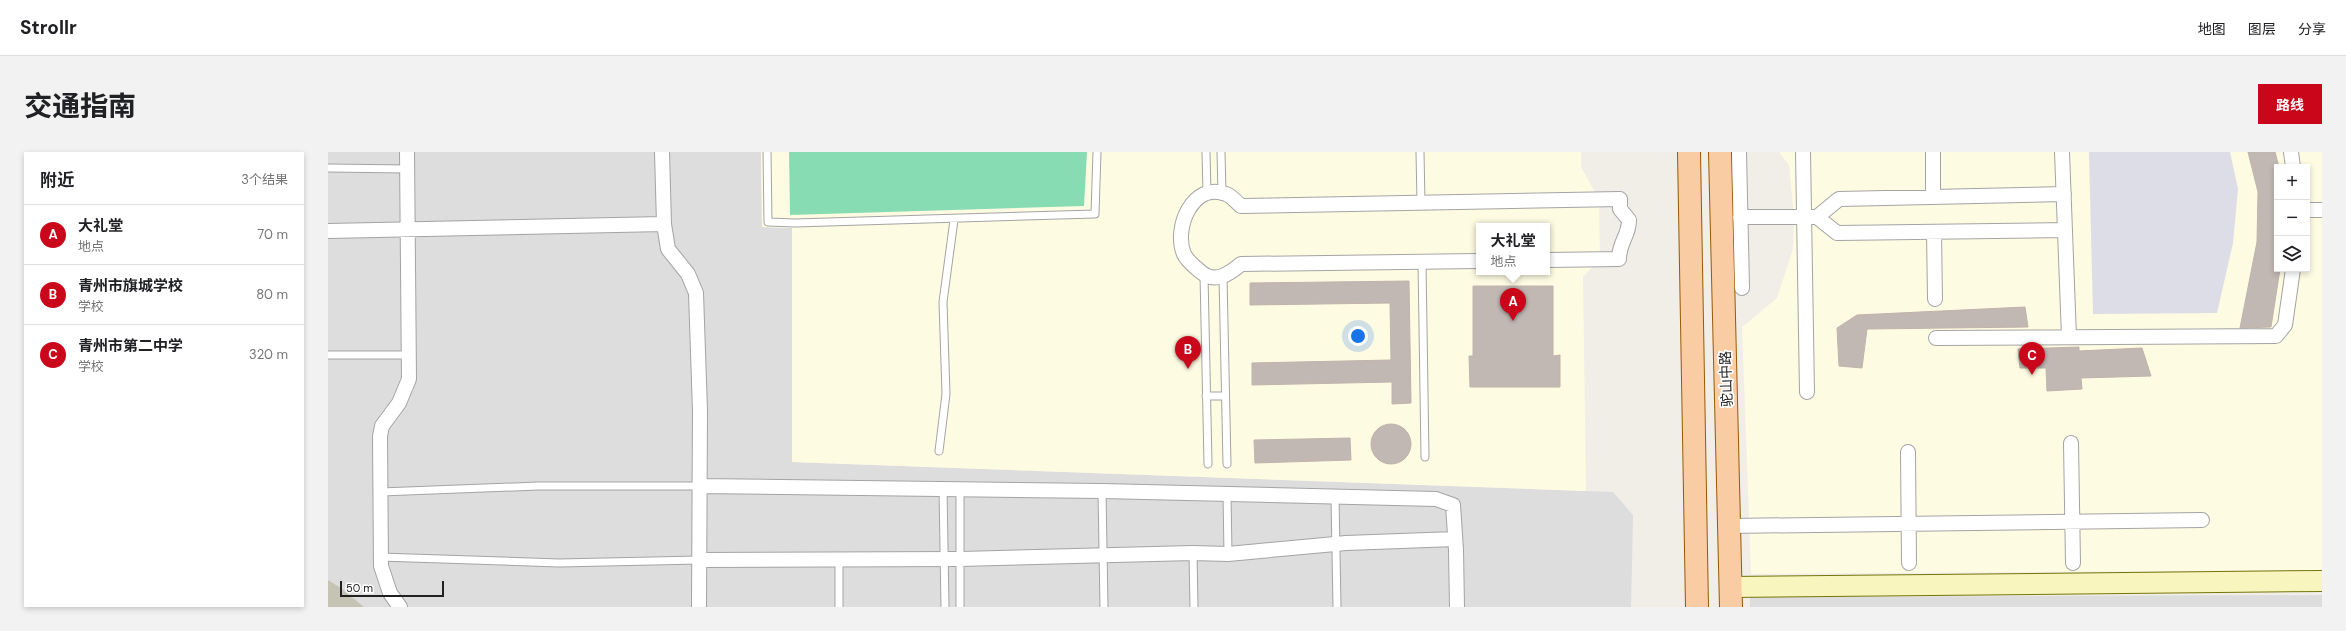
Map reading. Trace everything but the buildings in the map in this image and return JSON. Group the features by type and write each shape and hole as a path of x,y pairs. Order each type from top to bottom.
{"main road":[{"path":"1689,152 1697,607"},
{"name":"驼山中路","path":"1720,152 1730,597"}],"street":[{"path":"400,607 383,577 380,557 380,436 382,426 399,402 409,379 410,355 407,152"},
{"path":"662,152 664,224 668,249 688,274 696,293 700,486 699,607"},
{"path":"1739,152 1742,288"},
{"path":"1803,152 1810,217 1807,392"},
{"path":"1933,152 1933,197"},
{"path":"2062,152 2069,337"},
{"path":"2291,152 2293,164"},
{"path":"1476,261 1241,264 1228,275 1223,277 1204,275 1184,255 1180,229 1190,206 1207,194 1215,191 1228,195 1240,206 1620,199 1620,209 1629,220 1629,230 1619,247 1619,259 1550,260"},
{"path":"1810,217 1839,199 2064,194"},
{"path":"2310,210 2322,210"},
{"path":"1740,217 1810,217 1837,233 2065,230"},
{"path":"328,231 408,230 533,225 664,224"},
{"path":"1934,232 1935,299"},
{"path":"1936,338 2276,336 2285,325 2293,272"},
{"path":"2071,443 2073,563"},
{"path":"1908,452 1909,563"},
{"path":"700,486 1102,491 1436,499 1453,505 1457,607"},
{"path":"1729,526 2202,520"},
{"path":"699,560 960,559 1193,553 1228,554 1336,545 1455,539"},
{"path":"1730,597 2322,581"}],"lane":[{"path":"767,152 768,222 954,220 1095,214 1097,152"},
{"path":"1206,152 1207,194"},
{"path":"1221,152 1222,193"},
{"path":"1420,152 1421,202"},
{"path":"328,168 407,169"},
{"path":"939,451 946,394 943,302 954,220"},
{"path":"1422,262 1425,457"},
{"path":"1204,275 1208,464"},
{"path":"1223,277 1227,464"},
{"path":"328,355 410,355"},
{"path":"1206,396 1225,396"},
{"path":"381,492 538,486 700,486"},
{"path":"943,489 945,607"},
{"path":"960,489 960,607"},
{"path":"1102,491 1104,607"},
{"path":"1227,494 1228,554"},
{"path":"1335,497 1338,607"},
{"path":"1193,553 1194,607"},
{"path":"380,557 559,563 699,560"},
{"path":"839,559 839,607"}],"shaded area":[{"path":"328,152 761,152 762,227 792,228 792,462 1613,492 1633,515 1631,607 364,607 341,588 328,580"},
{"path":"761,152 1581,152 1581,167 1599,199 1600,259 1583,277 1586,491 792,462 792,228 762,227"},
{"path":"1779,152 2322,152 2322,570 1751,574 1742,327 1777,298 1793,249 1794,217 1789,165"},
{"path":"2089,152 2230,152 2238,189 2233,243 2217,313 2093,314"},
{"path":"328,580 341,588 364,607 328,607"},
{"path":"2322,595 2322,607 1750,607 1750,597"}],"green space":[{"path":"789,152 1087,152 1084,206 790,215"}],"place":[{"name":"大礼堂","path":"1513,321"},
{"name":"青州市旗城学校","path":"1188,369"},
{"name":"青州市第二中学","path":"2032,375"}]}
